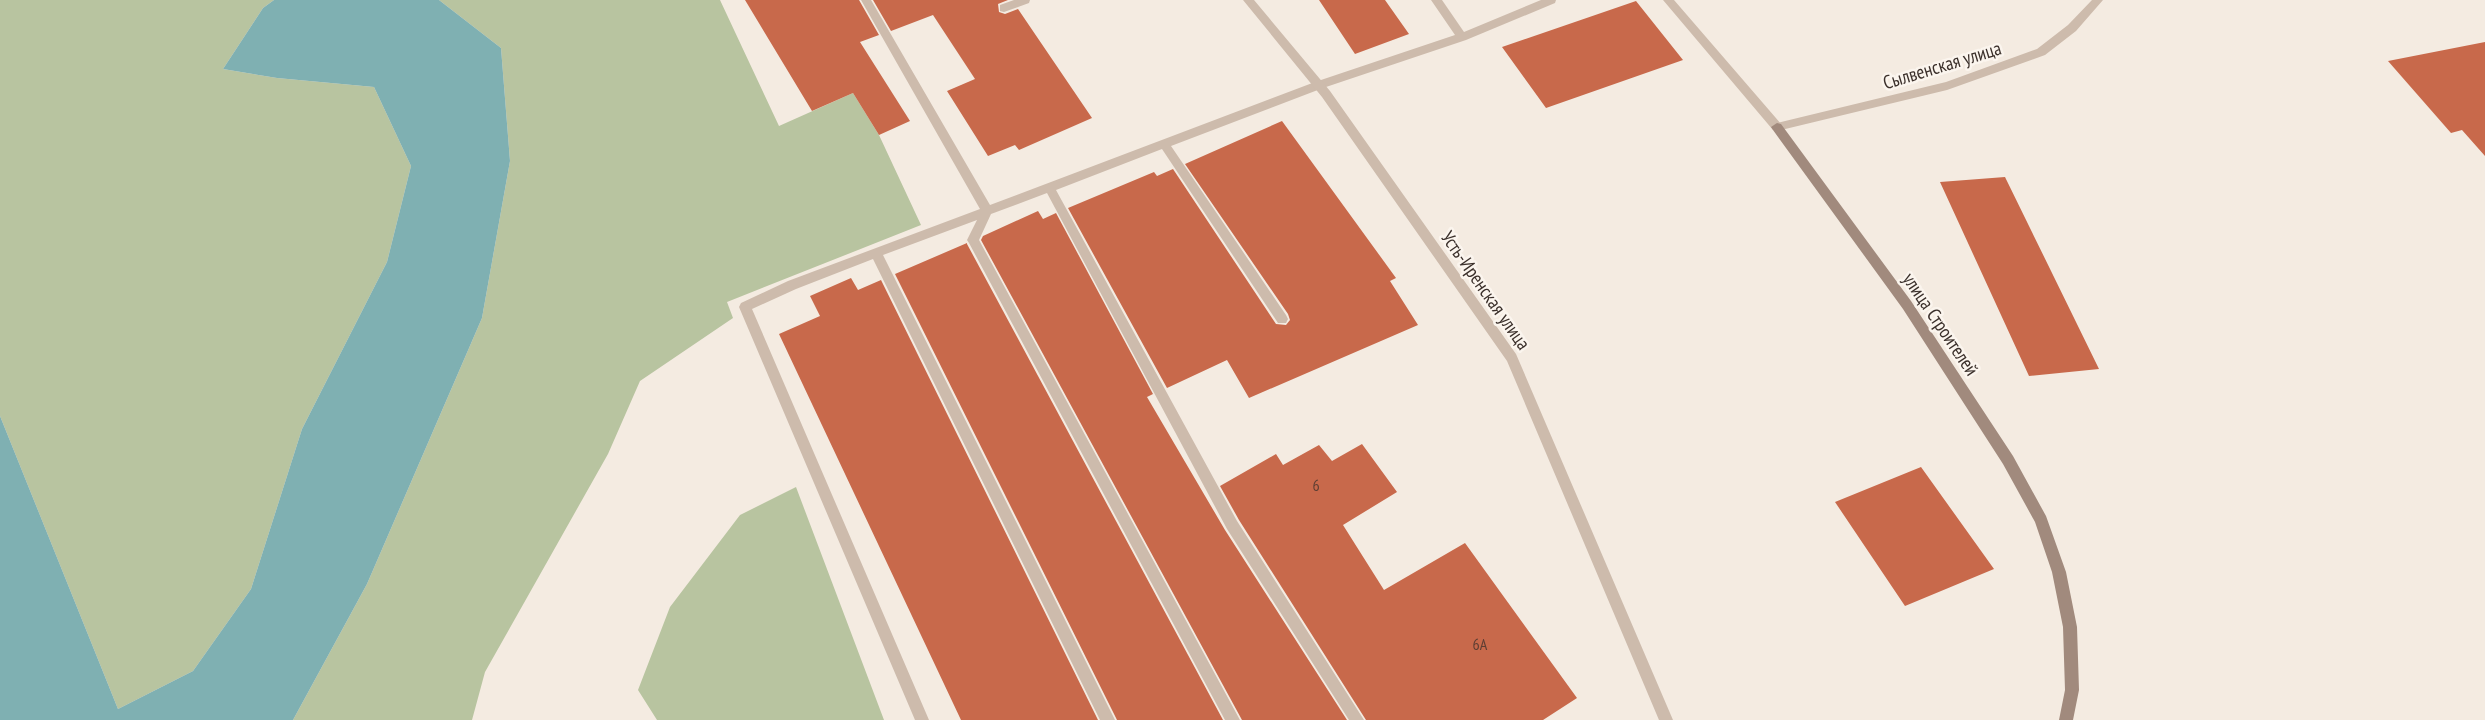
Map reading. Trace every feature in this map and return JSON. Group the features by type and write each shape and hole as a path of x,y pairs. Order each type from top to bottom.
{"street":[{"path":"866,0 987,211"},
{"path":"1004,8 1025,0"},
{"name":"Усть-Иренская улица","path":"1248,0 1319,85 1512,358 1666,720"},
{"path":"1436,0 1462,37"},
{"path":"922,720 745,307 792,285 1049,187 1319,85 1462,37 1551,0"},
{"name":"улица Строителей","path":"1668,0 1777,127 1907,305 2008,460 2041,520 2059,572 2070,627 2072,690 2066,720"},
{"name":"Сылвенская улица","path":"1777,127 1947,86 2041,52 2072,28 2098,0"},
{"path":"1164,144 1282,319"},
{"path":"1049,187 1232,525 1357,720"},
{"path":"987,211 973,240 1233,720"},
{"path":"876,253 1108,720"}],"green space":[{"path":"0,0 274,0 263,8 223,69 277,78 374,87 411,166 387,262 302,429 251,589 193,671 118,709 0,416"},
{"path":"439,0 720,0 779,126 853,93 879,135 921,225 727,302 733,318 640,381 608,454 485,672 472,720 293,720 367,584 482,318 510,161 501,48"},
{"path":"796,487 884,720 657,720 638,690 670,607 740,515"}],"water":[{"path":"274,0 439,0 501,48 510,161 482,318 367,584 293,720 0,720 0,416 118,709 193,671 251,589 302,429 387,262 411,166 374,87 277,78 223,69 263,8"}],"building":[{"path":"745,0 859,0 879,35 860,42 910,121 879,135 853,93 812,111"},
{"path":"873,0 1008,0 998,4 999,12 1005,14 1018,9 1092,118 1019,150 1015,145 988,156 947,91 975,79 933,15 891,31"},
{"path":"1319,0 1385,0 1409,34 1355,54"},
{"path":"1636,1 1683,60 1546,108 1502,47"},
{"path":"2485,42 2485,156 2462,130 2451,133 2388,61"},
{"path":"1282,121 1396,278 1390,281 1418,325 1249,398 1227,360 1167,388 1068,208 1154,172 1157,176 1173,169 1276,324 1286,325 1290,320 1288,314 1185,164"},
{"path":"2005,177 2099,369 2029,376 1940,182"},
{"path":"1038,211 1043,219 1056,213 1153,394 1147,397 1225,530 1347,720 1242,720 981,240 983,236"},
{"path":"967,243 1223,720 1117,720 895,274"},
{"path":"851,278 858,290 881,280 1098,720 961,720 779,334 820,316 810,296"},
{"path":"1362,444 1397,492 1343,525 1384,590 1465,543 1577,698 1543,720 1366,720 1239,520 1220,486 1276,454 1283,465 1319,445 1332,461"},
{"path":"1921,467 1994,569 1905,606 1835,502"}]}
